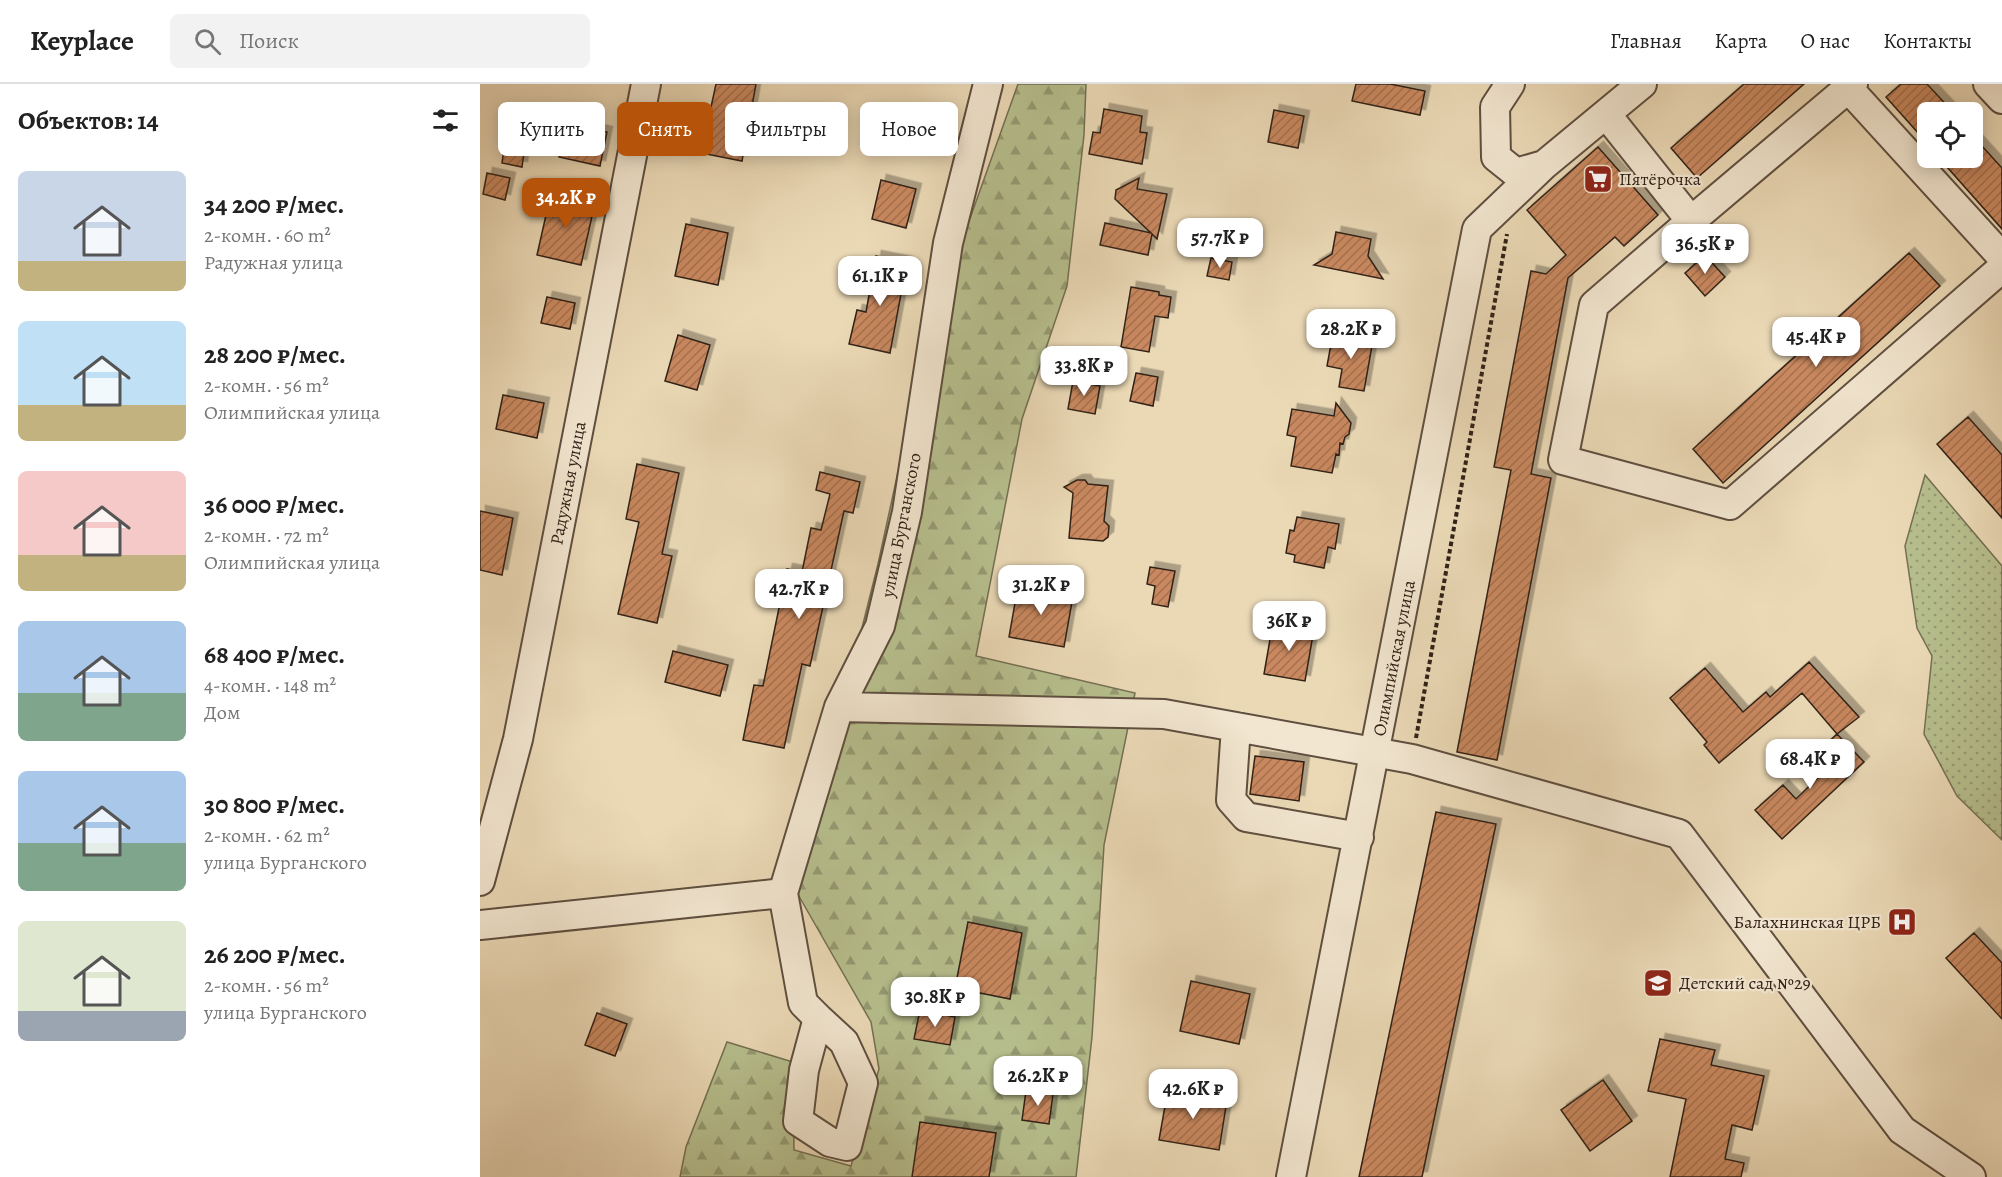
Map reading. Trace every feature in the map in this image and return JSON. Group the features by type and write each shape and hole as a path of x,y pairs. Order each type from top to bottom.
{"street":[{"name":"Радужная улица","path":"480,881 518,739 646,84"},
{"name":"улица Бурганского","path":"818,1018 803,1003 783,893 839,707 880,626 907,512 948,243 988,84"},
{"name":"Олимпийская улица","path":"1510,84 1495,107 1496,157 1516,172 1544,165"},
{"name":"Олимпийская улица","path":"1291,1177 1477,229 1544,165 1642,84"},
{"path":"1988,84 2002,99"},
{"path":"2002,257 1850,86 1594,305 1563,460 1730,505 2002,268"},
{"path":"1606,114 1691,220"},
{"path":"839,707 1164,714 1412,759 1679,834 1902,1130 1971,1177"},
{"path":"1236,728 1231,800 1246,817 1359,837"},
{"path":"480,925 783,893"}],"path":[{"path":"1412,759 1515,192"}],"green space":[{"path":"1018,84 1086,84 1084,135 1067,286 1022,419 976,656 1135,693 1104,845 1092,1037 1076,1177 680,1177 686,1147 727,1042 793,1062 794,1150 851,1166 879,1069 871,1022 796,891 878,564 914,398 952,269"},
{"path":"1925,475 2002,566 2002,840 1957,796 1924,734 1932,656 1917,628 1905,546"}],"building":[{"path":"716,84 756,84 753,102 725,102 725,156 743,156 742,161 713,155 712,102"},
{"path":"1356,84 1390,84 1425,91 1420,115 1352,101"},
{"path":"1744,84 1804,84 1697,178 1671,148"},
{"path":"1901,84 1927,84 1944,102 1917,102 1917,132 1886,97"},
{"path":"1104,109 1142,116 1140,132 1147,133 1142,164 1089,154 1093,132 1100,133"},
{"path":"1274,110 1304,116 1298,148 1268,142"},
{"path":"1598,147 1658,215 1624,246 1615,237 1568,278 1531,474 1551,478 1497,760 1457,752 1511,470 1494,467 1531,271 1546,274 1566,255 1527,210"},
{"path":"1983,147 2002,168 2002,229 1948,168 1983,168"},
{"path":"503,156 524,156 522,167 502,163"},
{"path":"559,156 602,156 600,166"},
{"path":"487,173 510,178 505,200 483,194"},
{"path":"1139,178 1137,189 1167,194 1157,239 1152,234 1148,255 1100,245 1105,223 1151,233 1115,199 1116,190"},
{"path":"881,180 916,189 906,228 872,219"},
{"path":"551,193 595,203 581,265 537,255"},
{"path":"686,224 728,233 718,285 675,276"},
{"path":"1336,232 1371,239 1368,256 1383,279 1314,265 1332,254"},
{"path":"1909,253 1940,286 1723,483 1693,449"},
{"path":"1705,255 1725,277 1705,296 1685,273"},
{"path":"876,256 907,262 890,353 849,344 857,310 866,312"},
{"path":"1211,258 1232,262 1229,280 1207,276"},
{"path":"1131,287 1159,292 1159,295 1171,297 1168,318 1155,316 1149,352 1121,347"},
{"path":"547,297 575,303 570,329 541,323"},
{"path":"1333,333 1373,340 1364,391 1339,387 1342,369 1327,366"},
{"path":"678,335 710,345 697,390 665,381"},
{"path":"1136,373 1158,377 1153,406 1130,401"},
{"path":"1073,381 1100,386 1095,414 1068,409"},
{"path":"503,395 544,403 537,438 496,429"},
{"path":"1336,403 1351,423 1349,434 1345,437 1343,444 1340,443 1339,455 1336,454 1332,473 1291,466 1296,437 1287,435 1292,409 1334,416"},
{"path":"1968,417 2002,455 2002,518 1937,444"},
{"path":"637,464 679,473 662,554 672,556 657,623 618,614 639,522 626,519"},
{"path":"820,472 860,482 853,513 844,511 810,666 802,664 784,748 743,740 754,685 763,686 787,569 802,572 811,528 821,530 830,494 816,490"},
{"path":"1077,480 1085,480 1088,484 1108,486 1104,521 1109,526 1108,537 1103,541 1069,538 1073,493 1064,487"},
{"path":"480,511 513,518 502,575 480,570"},
{"path":"1297,517 1339,524 1335,549 1328,547 1324,568 1294,562 1295,555 1286,553 1290,530 1294,531"},
{"path":"1150,567 1175,571 1168,607 1152,604 1155,586 1147,584"},
{"path":"1018,586 1073,596 1064,647 1009,637"},
{"path":"1273,622 1314,629 1305,681 1264,674"},
{"path":"673,651 728,665 720,696 665,682"},
{"path":"1809,662 1859,717 1837,734 1802,693 1719,763 1704,745 1707,742 1670,698 1705,668 1743,712 1766,692 1770,697"},
{"path":"1837,734 1864,762 1782,839 1755,810 1783,785 1796,799 1832,764 1819,751"},
{"path":"1255,756 1304,762 1299,801 1250,794"},
{"path":"1436,812 1496,824 1422,1177 1359,1177"},
{"path":"968,922 1022,933 1010,999 955,988"},
{"path":"1974,933 2002,963 2002,1019 1946,958"},
{"path":"1191,981 1250,994 1239,1044 1180,1031"},
{"path":"920,1010 955,1017 950,1045 914,1039"},
{"path":"597,1013 627,1024 615,1056 585,1045"},
{"path":"1660,1039 1715,1050 1711,1065 1764,1076 1752,1130 1732,1125 1725,1159 1744,1163 1741,1177 1670,1177 1686,1099 1648,1091"},
{"path":"1603,1080 1632,1121 1590,1151 1561,1110"},
{"path":"1168,1089 1227,1100 1219,1150 1159,1140"},
{"path":"1026,1091 1053,1094 1049,1124 1022,1120"},
{"path":"920,1122 996,1133 989,1177 912,1177"}],"place":[{"name":"Пятёрочка","path":"1598,179"},
{"name":"Балахнинская ЦРБ","path":"1902,922"},
{"name":"Детский сад №29","path":"1658,983"}]}
